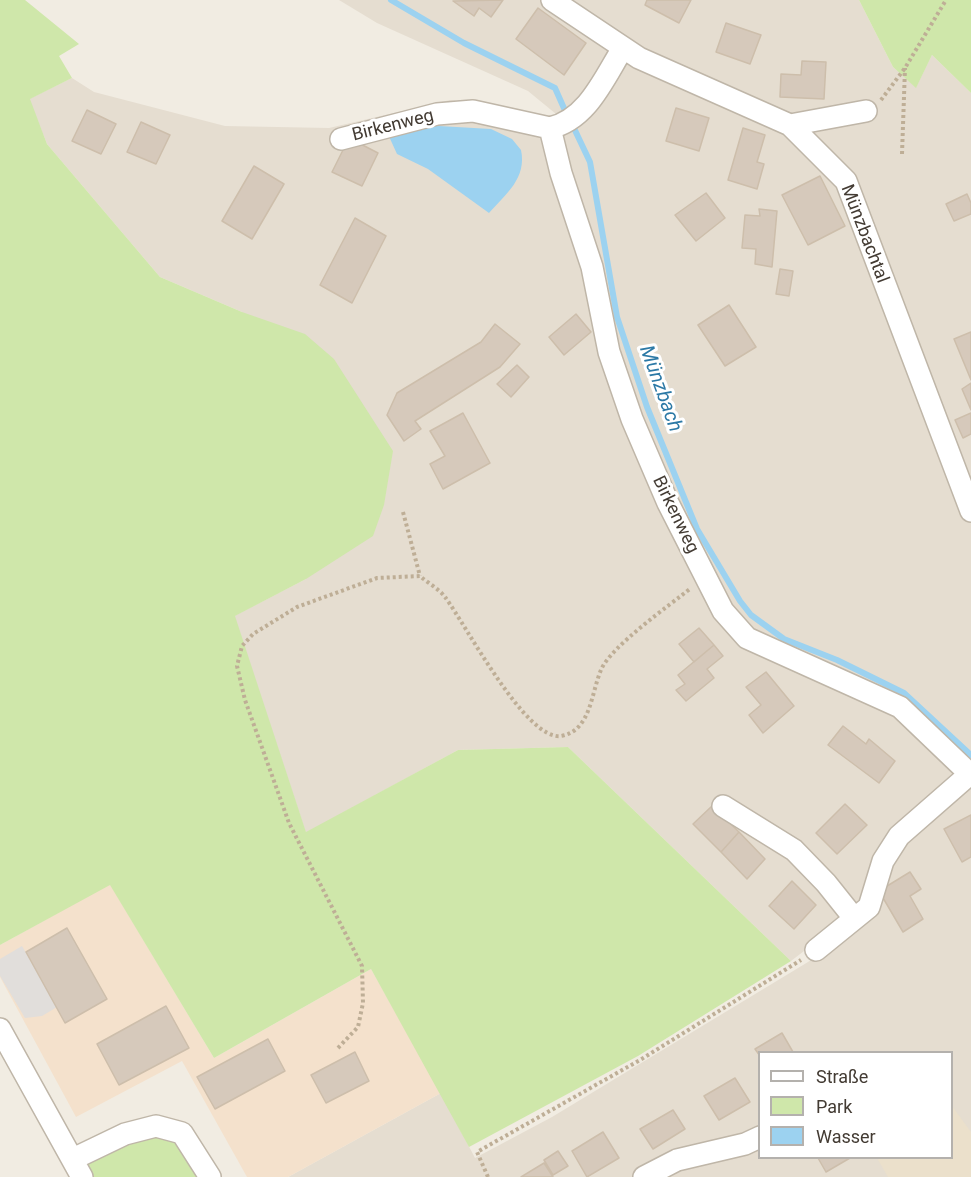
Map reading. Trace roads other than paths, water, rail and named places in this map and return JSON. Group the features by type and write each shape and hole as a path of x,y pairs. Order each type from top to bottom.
{"street":[{"name":"Münzbachtal","path":"552,0 639,58 790,125 846,182 971,511"},
{"path":"558,126 582,111 623,48"},
{"name":"Birkenweg","path":"341,139 437,114 473,111 558,126 561,173 592,267 609,352 632,419 668,503 723,611 747,638 900,707 971,774 899,836 883,861 869,907 816,950"},
{"path":"790,125 866,111"},
{"path":"723,806 794,850 826,883 854,918"},
{"path":"0,1029 77,1168 125,1134 156,1126 182,1133 210,1177"},
{"path":"644,1177 677,1160 745,1144 758,1138"}],"water":[{"path":"422,125 491,129 512,139 521,150 521,169 514,185 489,213 428,169 397,154 387,132"}],"waterway":[{"name":"Münzbach","path":"391,0 464,43 555,88 567,115"},
{"name":"Münzbach","path":"572,124 590,162 617,317 647,407 697,529 740,601 751,615 784,639 837,660 904,693 971,755"}]}
